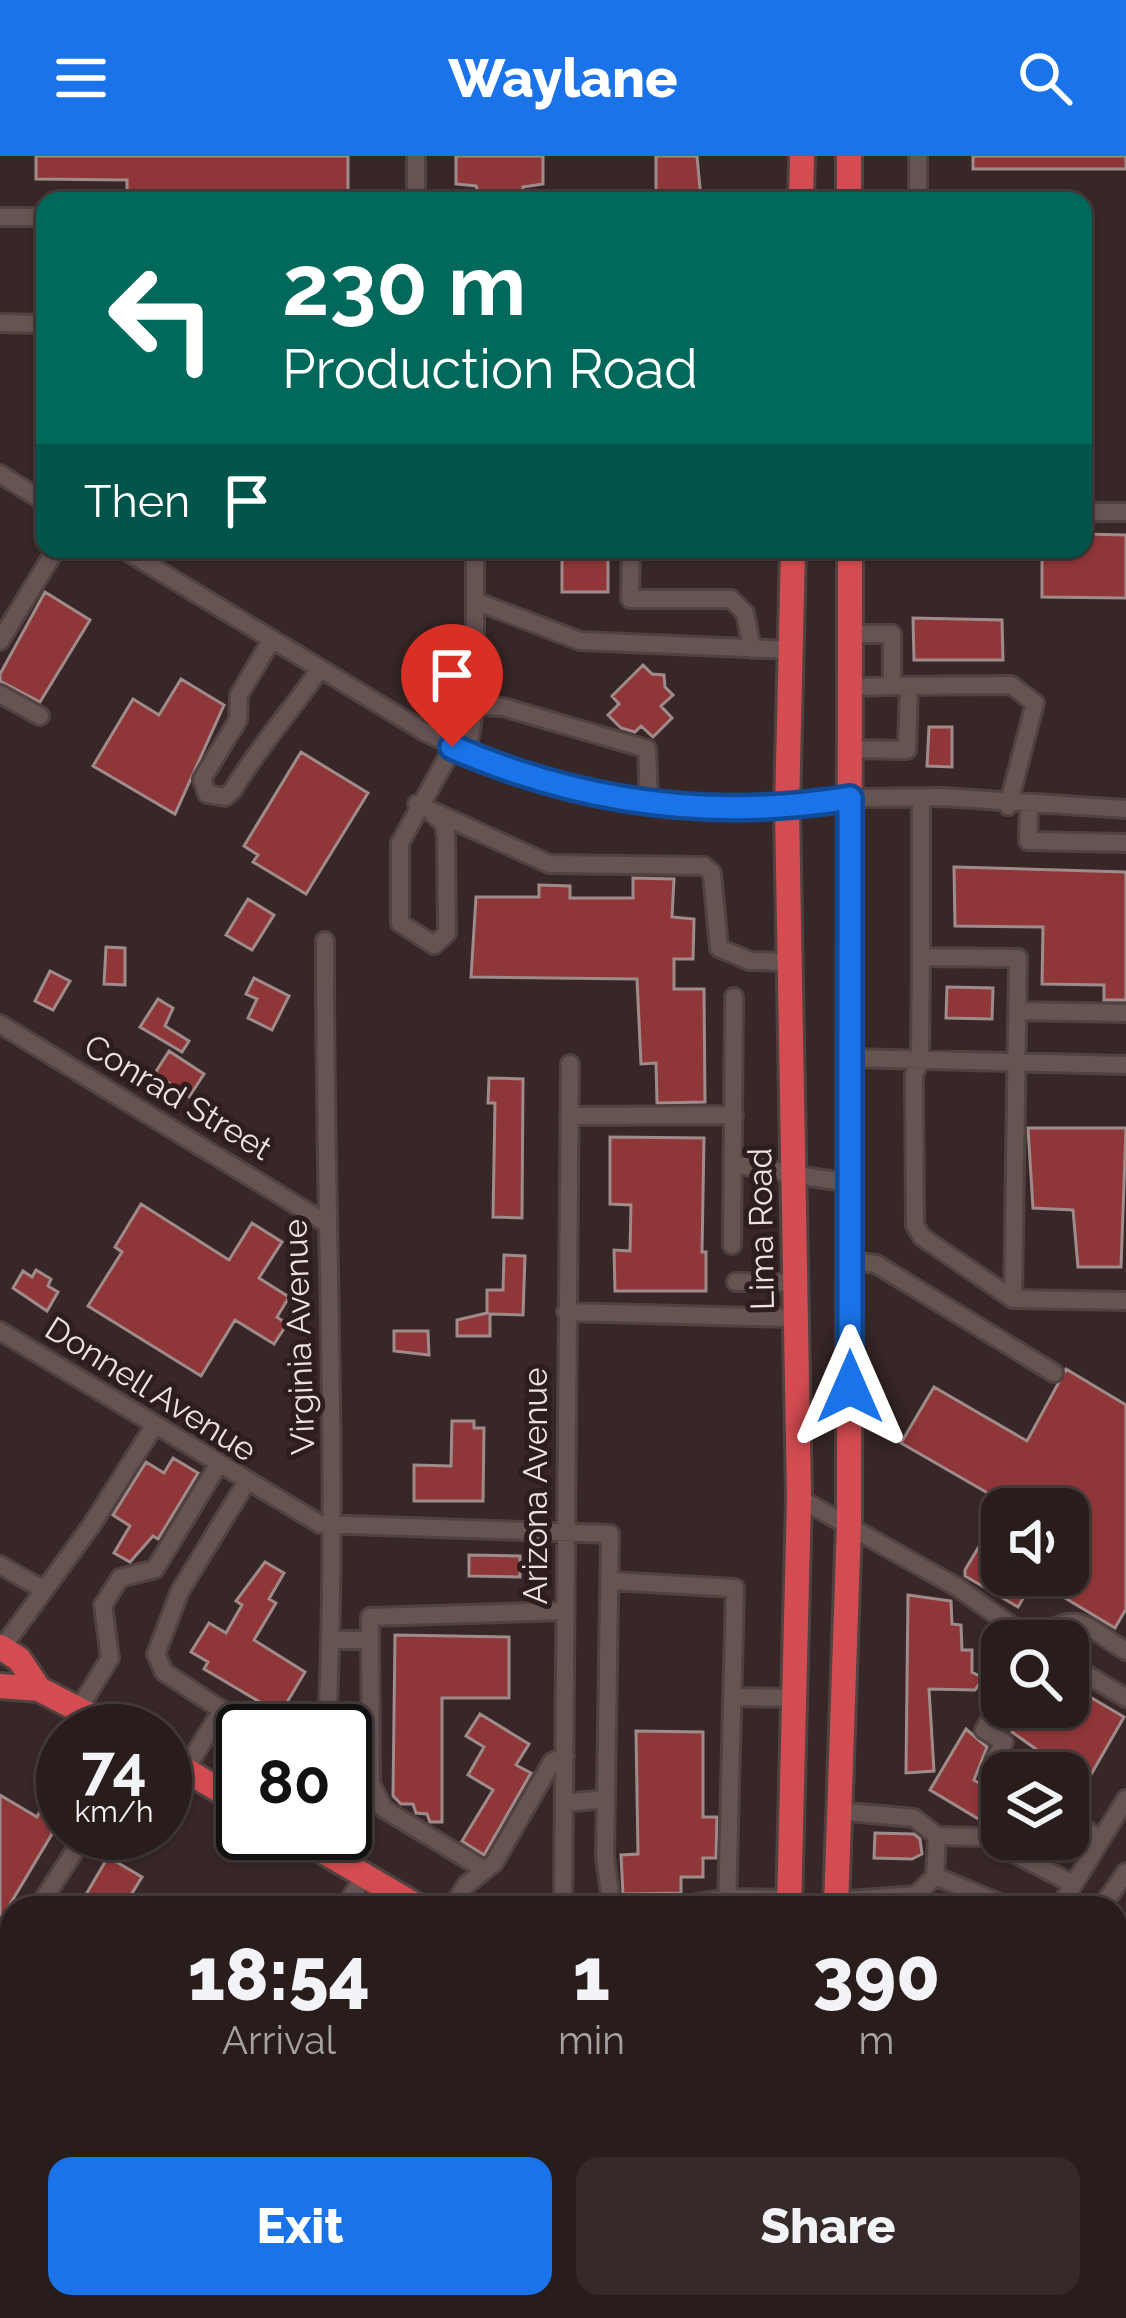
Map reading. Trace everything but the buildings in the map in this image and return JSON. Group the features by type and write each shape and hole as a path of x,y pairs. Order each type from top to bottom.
{"highway":[{"path":"801,192 802,156"},
{"path":"849,156 849,192"},
{"name":"Lima Road","path":"789,1896 799,1498 787,808 793,558"},
{"path":"836,1896 849,1523 850,558"},
{"path":"1,1648 19,1659 39,1689"},
{"path":"0,1686 39,1689 73,1704"},
{"path":"340,1860 400,1896"}],"street":[{"path":"416,156 416,192"},
{"path":"918,156 918,192"},
{"path":"0,217 36,217"},
{"path":"0,323 36,324"},
{"path":"0,474 36,496"},
{"path":"1092,512 1126,512"},
{"path":"0,641 51,558"},
{"path":"138,558 460,750 571,792 649,802 787,808 850,798 921,798 1126,809"},
{"path":"417,804 444,824 446,838 447,933 434,945 408,933 398,914 400,843 417,804 460,750 475,706 476,558"},
{"path":"631,558 630,599 731,599 745,613 752,649"},
{"path":"475,601 580,640 791,650"},
{"path":"850,634 892,634 907,749 850,748"},
{"path":"272,639 239,695 238,719 202,779 207,794 226,797 233,790 266,735 292,710 320,668"},
{"path":"850,688 1011,686 1035,704 1008,806"},
{"path":"0,694 40,716"},
{"path":"475,706 503,707 647,749 649,802"},
{"path":"921,798 920,1060 914,1075 911,1216 922,1237 1012,1299 1126,1300"},
{"path":"417,804 549,864 704,866 712,873 719,948 750,961 790,962"},
{"path":"1029,806 1028,841 1126,843"},
{"name":"Virginia Avenue","path":"325,941 324,1222 336,1527 325,1704"},
{"path":"921,957 1018,958 1012,1299"},
{"path":"733,1245 734,997"},
{"path":"1018,1011 1126,1013"},
{"name":"Conrad Street","path":"0,1024 324,1222"},
{"path":"850,1058 1126,1065"},
{"name":"Arizona Avenue","path":"563,1896 570,1064"},
{"path":"569,1116 734,1115"},
{"path":"733,1165 775,1169 793,1179 850,1182"},
{"path":"850,1262 876,1264 1054,1373"},
{"path":"736,1282 795,1282"},
{"path":"566,1312 795,1318"},
{"name":"Donnell Avenue","path":"0,1330 303,1519 336,1527"},
{"path":"1,1648 154,1426"},
{"path":"82,1704 110,1658 103,1605 119,1578 154,1569 218,1466"},
{"path":"216,1706 164,1672 156,1654 180,1592 246,1483"},
{"path":"799,1498 957,1587 1004,1620"},
{"path":"336,1527 610,1534 606,1799 611,1896"},
{"path":"0,1564 44,1590"},
{"path":"610,1581 735,1588 727,1896"},
{"path":"371,1704 370,1617 566,1611"},
{"path":"1089,1628 1126,1650"},
{"path":"331,1640 370,1640"},
{"path":"1089,1676 1126,1698"},
{"path":"734,1697 793,1698"},
{"path":"192,1744 216,1717"},
{"path":"986,1728 1004,1742 999,1752"},
{"path":"462,1896 537,1793 552,1762 565,1756"},
{"path":"372,1786 384,1809 485,1870"},
{"path":"1066,1896 1126,1798"},
{"path":"564,1803 606,1799"},
{"path":"839,1811 914,1818 937,1836 983,1837 1073,1884"},
{"path":"1089,1832 1101,1839"},
{"path":"912,1896 935,1876 937,1836"},
{"path":"46,1896 69,1860"},
{"path":"352,1896 364,1875"},
{"path":"935,1876 980,1896"}],"route":[{"path":"452,747 571,792 649,802 787,808 850,798 850,1387"}]}
